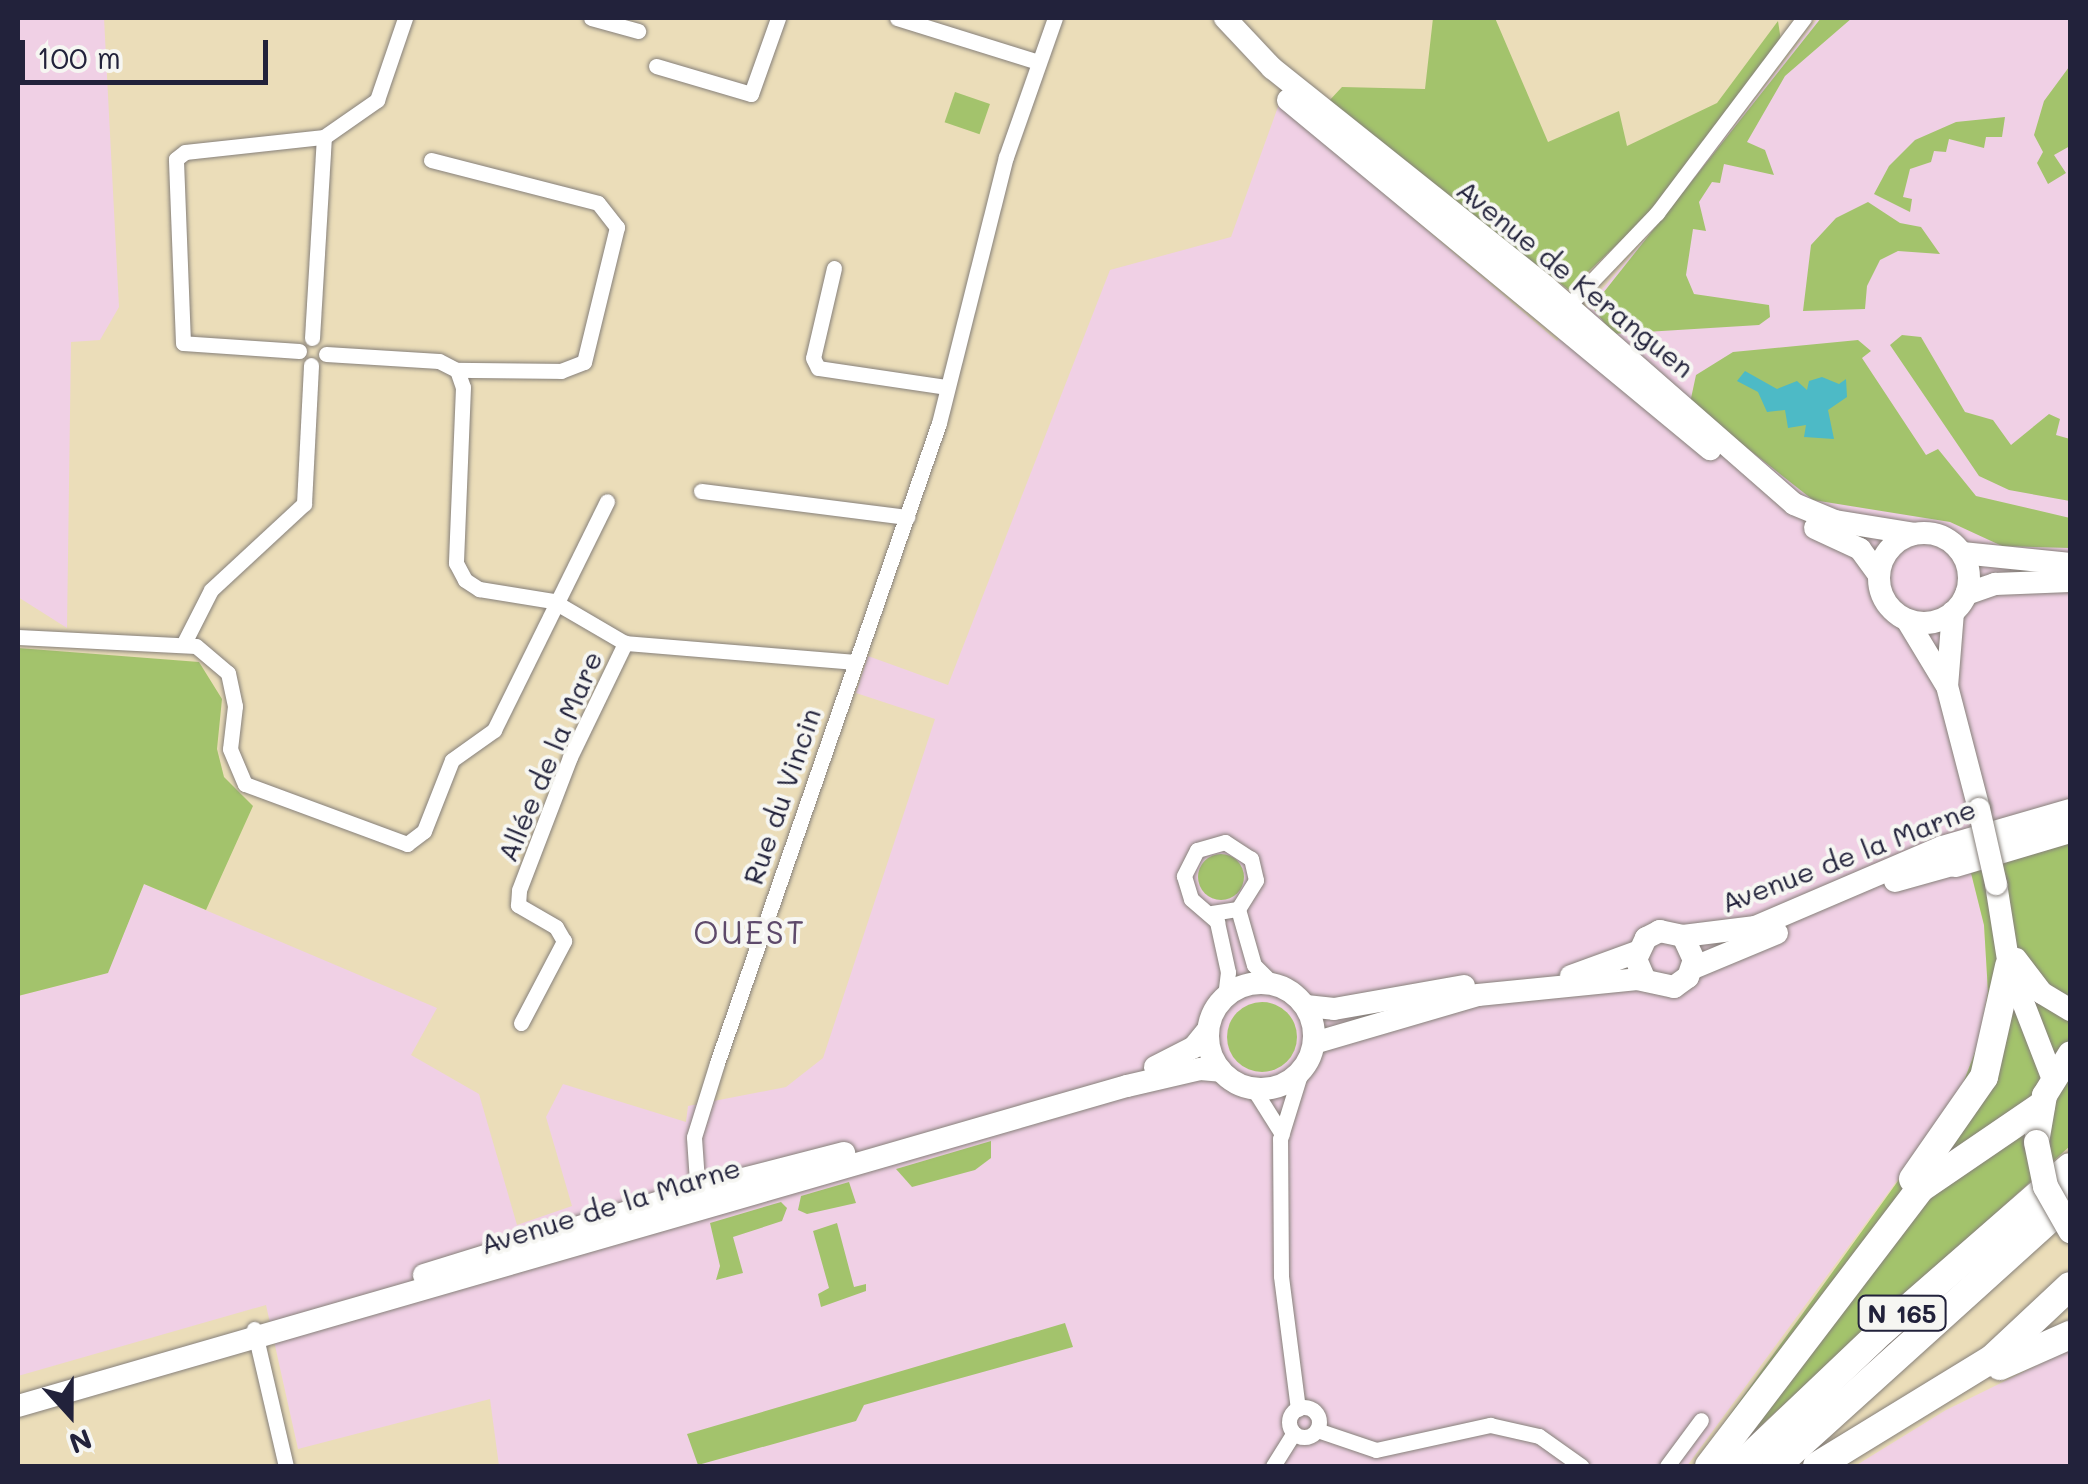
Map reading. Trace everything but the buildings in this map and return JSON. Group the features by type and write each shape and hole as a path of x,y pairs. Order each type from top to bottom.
{"highway":[{"path":"1955,863 2070,829"},
{"path":"1892,1220 1899,1198 1984,1077 2009,966"},
{"path":"1709,1466 1892,1220 1947,1165 2041,1106"},
{"name":"N 165","path":"1740,1466 1882,1331 2070,1167"},
{"name":"N 165","path":"1776,1466 2070,1200"},
{"path":"1817,1466 1948,1388 2017,1340 2070,1286"},
{"path":"1948,1388 2070,1335"}],"main road":[{"name":"Avenue de Keranguen","path":"1211,18 1265,80 1355,161 1787,512 1860,549 1879,575"},
{"name":"Avenue de Keranguen","path":"1225,18 1299,91 1568,306 1794,504 1835,520 1914,534"},
{"path":"2052,1077 2009,966 1980,809 1947,686 1907,620 1889,606 1879,575 1894,544 1914,534 1941,536 1962,553 2070,564"},
{"path":"1947,686 1960,603 1962,553"},
{"path":"1907,620 1931,622 1996,584 2070,581"},
{"name":"Avenue de la Marne","path":"1683,936 1754,928 1942,847 2070,810"},
{"name":"Avenue de la Marne","path":"1693,968 2034,821"},
{"path":"1895,881 2070,837"},
{"path":"2002,922 2032,983 2070,1010"},
{"path":"1306,1006 1314,1043 1302,1071 1280,1086 1254,1088 1221,1071 1208,1030 1226,996 1255,982 1272,983 1306,1006 1334,1008 1437,988 1561,978 1638,952 1660,931 1683,936 1693,951 1693,968 1674,987 1645,980 1448,1000 1314,1043"},
{"path":"1638,952 1645,980"},
{"name":"Avenue de la Marne","path":"18,1406 699,1200 1049,1102 1166,1064 1208,1030"},
{"path":"2070,1053 2052,1077 2041,1106 2036,1142 2045,1186 2070,1230"},
{"name":"Avenue de la Marne","path":"699,1200 1127,1086 1200,1069 1221,1071"},
{"name":"Avenue de la Marne","path":"18,1392 255,1332"}],"street":[{"path":"186,642 212,590 304,504 310,365 299,351 182,344 176,159 184,152 324,137 377,100 406,18"},
{"path":"590,18 638,31"},
{"path":"656,66 751,94 778,18"},
{"path":"897,18 1038,62"},
{"name":"Rue du Vincin","path":"699,1200 694,1137 854,662 907,517 947,387 1006,158 1055,18"},
{"path":"1568,306 1657,213 1801,22 1782,18"},
{"path":"299,351 312,338 324,137"},
{"path":"310,365 326,354 439,360 457,370 560,370 584,362 619,240 610,213 598,203 430,160"},
{"path":"834,268 813,358 818,368 947,387"},
{"path":"312,338 326,354"},
{"path":"457,370 464,387 456,563 479,589 553,601 625,643"},
{"path":"701,491 907,517"},
{"path":"18,636 186,642 228,674 235,702 230,749 245,784 408,844 424,831 452,760 494,730 553,601 608,501"},
{"name":"Allée de la Mare","path":"521,1023 564,941 556,926 518,906 519,890 570,757 625,643 854,662"},
{"path":"1212,913 1238,909 1254,891 1255,869 1244,850 1216,842 1197,850 1184,876 1191,898 1212,913 1228,972 1226,996"},
{"path":"1238,909 1254,964 1272,983"},
{"path":"1302,1071 1282,1134 1280,1276 1298,1409 1289,1422 1294,1432 1305,1436 1316,1430 1376,1450 1490,1425 1539,1436 1581,1466"},
{"path":"1254,1088 1282,1134"},
{"path":"255,1332 286,1466"},
{"path":"1298,1409 1315,1412 1316,1430"},
{"path":"1667,1466 1701,1420"},
{"path":"1274,1466 1294,1432"}],"shaded area":[{"path":"18,18 104,18 119,307 100,340 71,342 67,628 18,597"},
{"path":"1818,18 2070,18 2070,822 1971,873 1984,925 1988,992 1979,1042 1957,1099 1687,1466 499,1466 490,1399 298,1449 266,1305 18,1376 18,996 107,973 144,884 437,1008 411,1055 479,1094 517,1225 572,1206 546,1117 563,1084 686,1122 688,1106 786,1087 823,1058 935,719 856,693 868,656 948,685 1110,270 1231,237 1279,104 1557,341 1654,229"},
{"path":"2070,1349 2070,1466 1855,1466 1946,1410"}],"green space":[{"path":"1433,18 1495,18 1548,142 1619,111 1627,146 1717,103 1778,21 1781,41 1647,216 1569,290 1328,102 1342,87 1425,89"},
{"path":"1821,18 1852,18 1785,76 1747,142 1765,150 1774,175 1724,164 1720,183 1712,182 1699,202 1706,231 1693,229 1686,275 1694,294 1769,305 1770,317 1759,325 1613,334 1592,307"},
{"path":"2069,67 2070,146 2054,155 2066,173 2048,184 2037,163 2043,152 2034,135 2044,101"},
{"path":"955,92 990,104 980,134 945,122"},
{"path":"2005,117 2002,137 1986,137 1984,148 1949,139 1946,152 1934,151 1931,162 1910,169 1903,197 1912,199 1910,212 1874,194 1889,166 1915,140 1956,122"},
{"path":"1868,202 1900,223 1921,227 1940,254 1898,251 1880,260 1867,286 1865,309 1803,311 1811,245 1836,218"},
{"path":"1902,335 1921,337 1965,412 1993,420 2011,445 2049,414 2060,419 2056,435 2070,439 2070,501 2009,490 1979,476 1890,345"},
{"path":"1858,340 1871,351 1862,358 1926,455 1938,449 1976,496 2070,518 2070,548 2002,546 1950,522 1813,500 1690,403 1696,375 1733,352"},
{"path":"18,648 199,662 222,699 217,749 224,777 253,806 206,910 144,884 108,973 18,996"},
{"path":"2070,822 2070,1146 1748,1437 1716,1434 1957,1099 1979,1042 1988,992 1984,925 1971,873"},
{"path":"1221,854 1238,860 1244,877 1238,894 1221,900 1204,894 1198,877 1204,860"},
{"path":"1262,1002 1276,1004 1287,1012 1295,1023 1295,1051 1287,1062 1276,1070 1262,1072 1248,1070 1237,1062 1229,1051 1227,1037 1229,1023 1237,1012 1248,1004"},
{"path":"991,1141 991,1158 975,1170 912,1187 896,1169"},
{"path":"849,1182 856,1203 807,1214 798,1210 801,1196"},
{"path":"781,1202 787,1208 782,1221 733,1237 743,1273 716,1280 720,1266 710,1223"},
{"path":"837,1223 854,1287 866,1284 866,1291 821,1307 818,1294 829,1288 813,1231"},
{"path":"1065,1323 1073,1347 864,1405 856,1421 698,1465 687,1434"}],"water":[{"path":"1745,371 1777,389 1797,381 1807,390 1809,381 1822,377 1839,384 1846,379 1847,397 1828,410 1834,439 1804,437 1806,425 1788,428 1785,410 1767,412 1758,392 1737,381"}],"district":[{"name":"OUEST","path":"750,931"}]}
